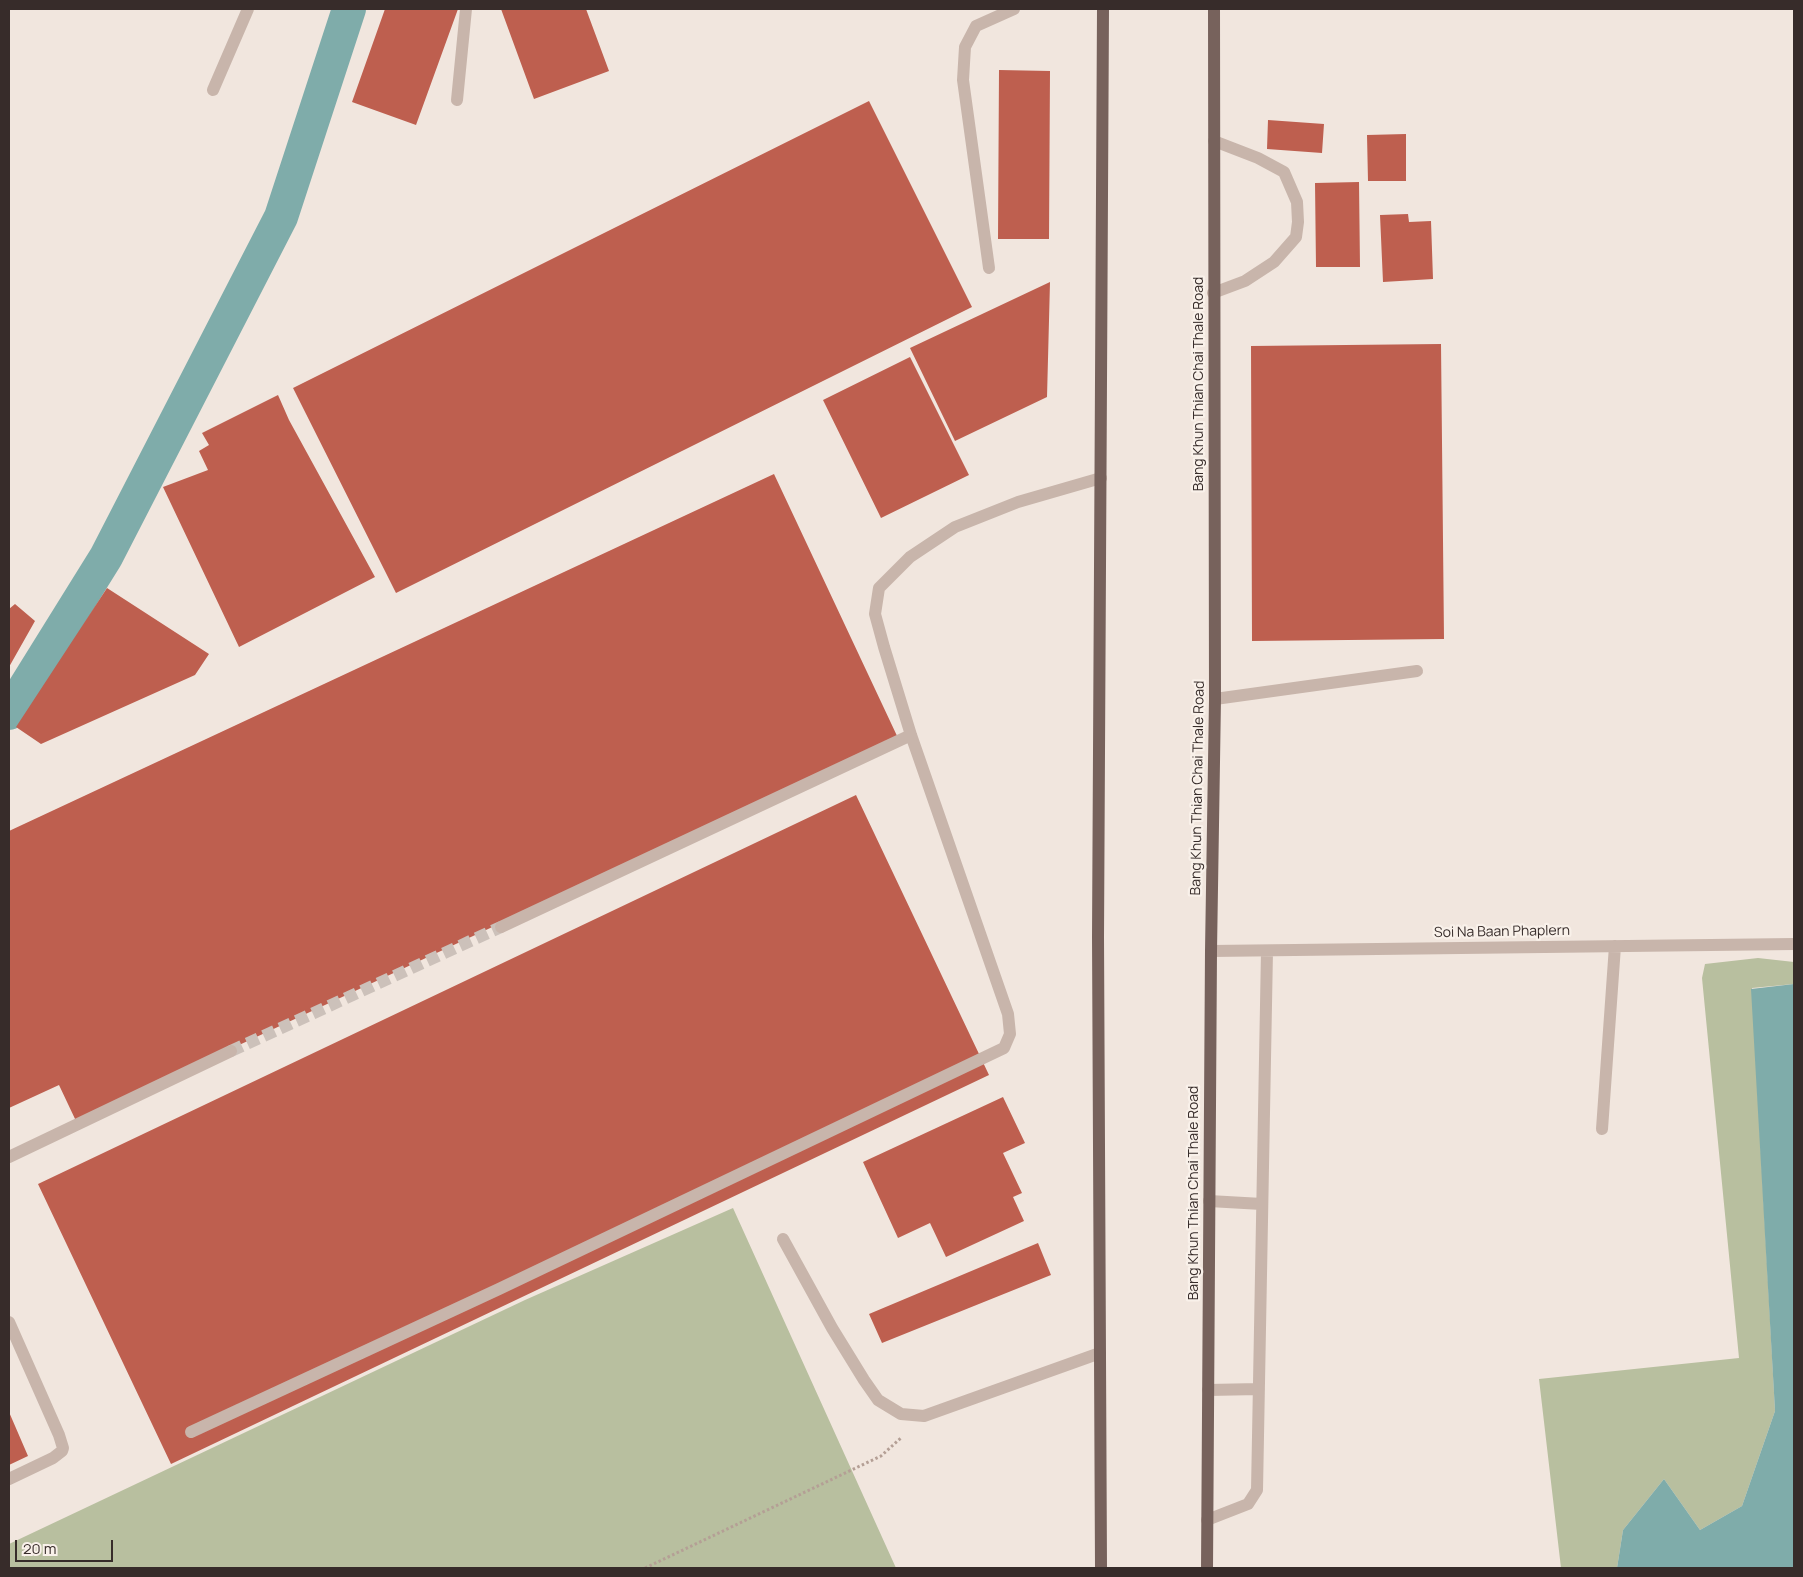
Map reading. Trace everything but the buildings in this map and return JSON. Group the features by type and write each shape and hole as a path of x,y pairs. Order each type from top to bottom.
{"main road":[{"path":"1101,1568 1098,926 1104,9"},
{"name":"Bang Khun Thian Chai Thale Road","path":"1207,1568 1211,951 1215,699 1214,9"}],"street":[{"path":"213,90 248,9"},
{"path":"457,100 466,9"},
{"path":"989,268 962,80 964,47 976,26 1014,9"},
{"path":"1214,141 1258,158 1284,172 1297,202 1298,222 1296,236 1274,262 1245,281 1214,293"},
{"path":"191,1432 499,1289 1004,1048 1010,1034 1008,1014 911,735 875,614 879,588 910,557 955,527 1018,502 1101,478"},
{"path":"1215,699 1417,671"},
{"path":"501,928 911,735"},
{"name":"Soi Na Baan Phaplern","path":"1211,951 1794,944"},
{"path":"1602,1129 1615,946"},
{"path":"1207,1520 1248,1504 1257,1490 1267,951"},
{"path":"9,1157 231,1051"},
{"path":"1210,1201 1262,1204"},
{"path":"782,1240 832,1328 878,1400 901,1414 924,1416 1100,1353"},
{"path":"9,1322 63,1448 53,1458 9,1479"},
{"path":"1208,1390 1259,1389"}],"path":[{"path":"645,1568 881,1456 924,1416"}],"green space":[{"path":"1758,958 1794,962 1794,984 1752,988 1775,1411 1742,1506 1700,1530 1664,1479 1623,1530 1617,1568 1561,1568 1539,1379 1739,1358 1702,978 1705,964"},
{"path":"733,1208 896,1568 9,1568 9,1544 525,1300"}],"water":[{"path":"1794,984 1794,1568 1617,1568 1623,1530 1664,1479 1700,1530 1742,1506 1775,1411 1751,989"}],"waterway":[{"path":"9,713 106,557 281,217 349,9"}],"tunnel":[{"path":"231,1051 501,927"}]}
